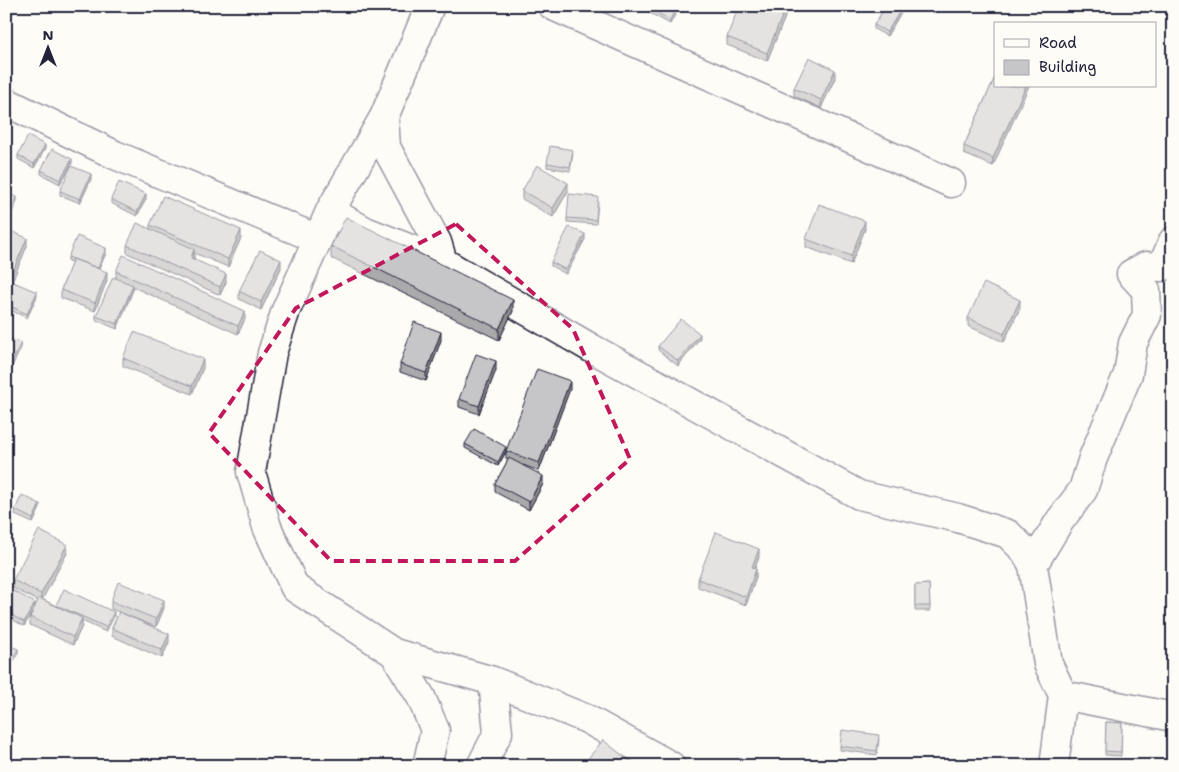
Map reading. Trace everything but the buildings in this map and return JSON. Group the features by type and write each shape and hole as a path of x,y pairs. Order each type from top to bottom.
{"street":[{"path":"430,6 384,117 330,211 286,310 272,353 252,472 267,527 295,588 394,654 493,681 587,719 671,766"},
{"path":"553,6 951,184"},
{"path":"6,102 115,155 318,239"},
{"path":"384,117 386,147 437,242 444,262"},
{"path":"330,211 364,231 444,262 591,348 859,495 958,518 1008,534 1025,551 1033,565 1048,664 1063,695 1054,766"},
{"path":"1033,565 1058,522 1083,490 1093,458 1128,374 1133,343 1147,315 1146,290 1131,274 1146,266 1162,267 1173,241"},
{"path":"394,654 421,697 435,730 427,766"},
{"path":"481,766 498,733 493,681"},
{"path":"1063,695 1173,717"}],"highlighted area":[{"path":"456,224 573,329 630,459 515,561 331,561 209,433 296,308"}]}
